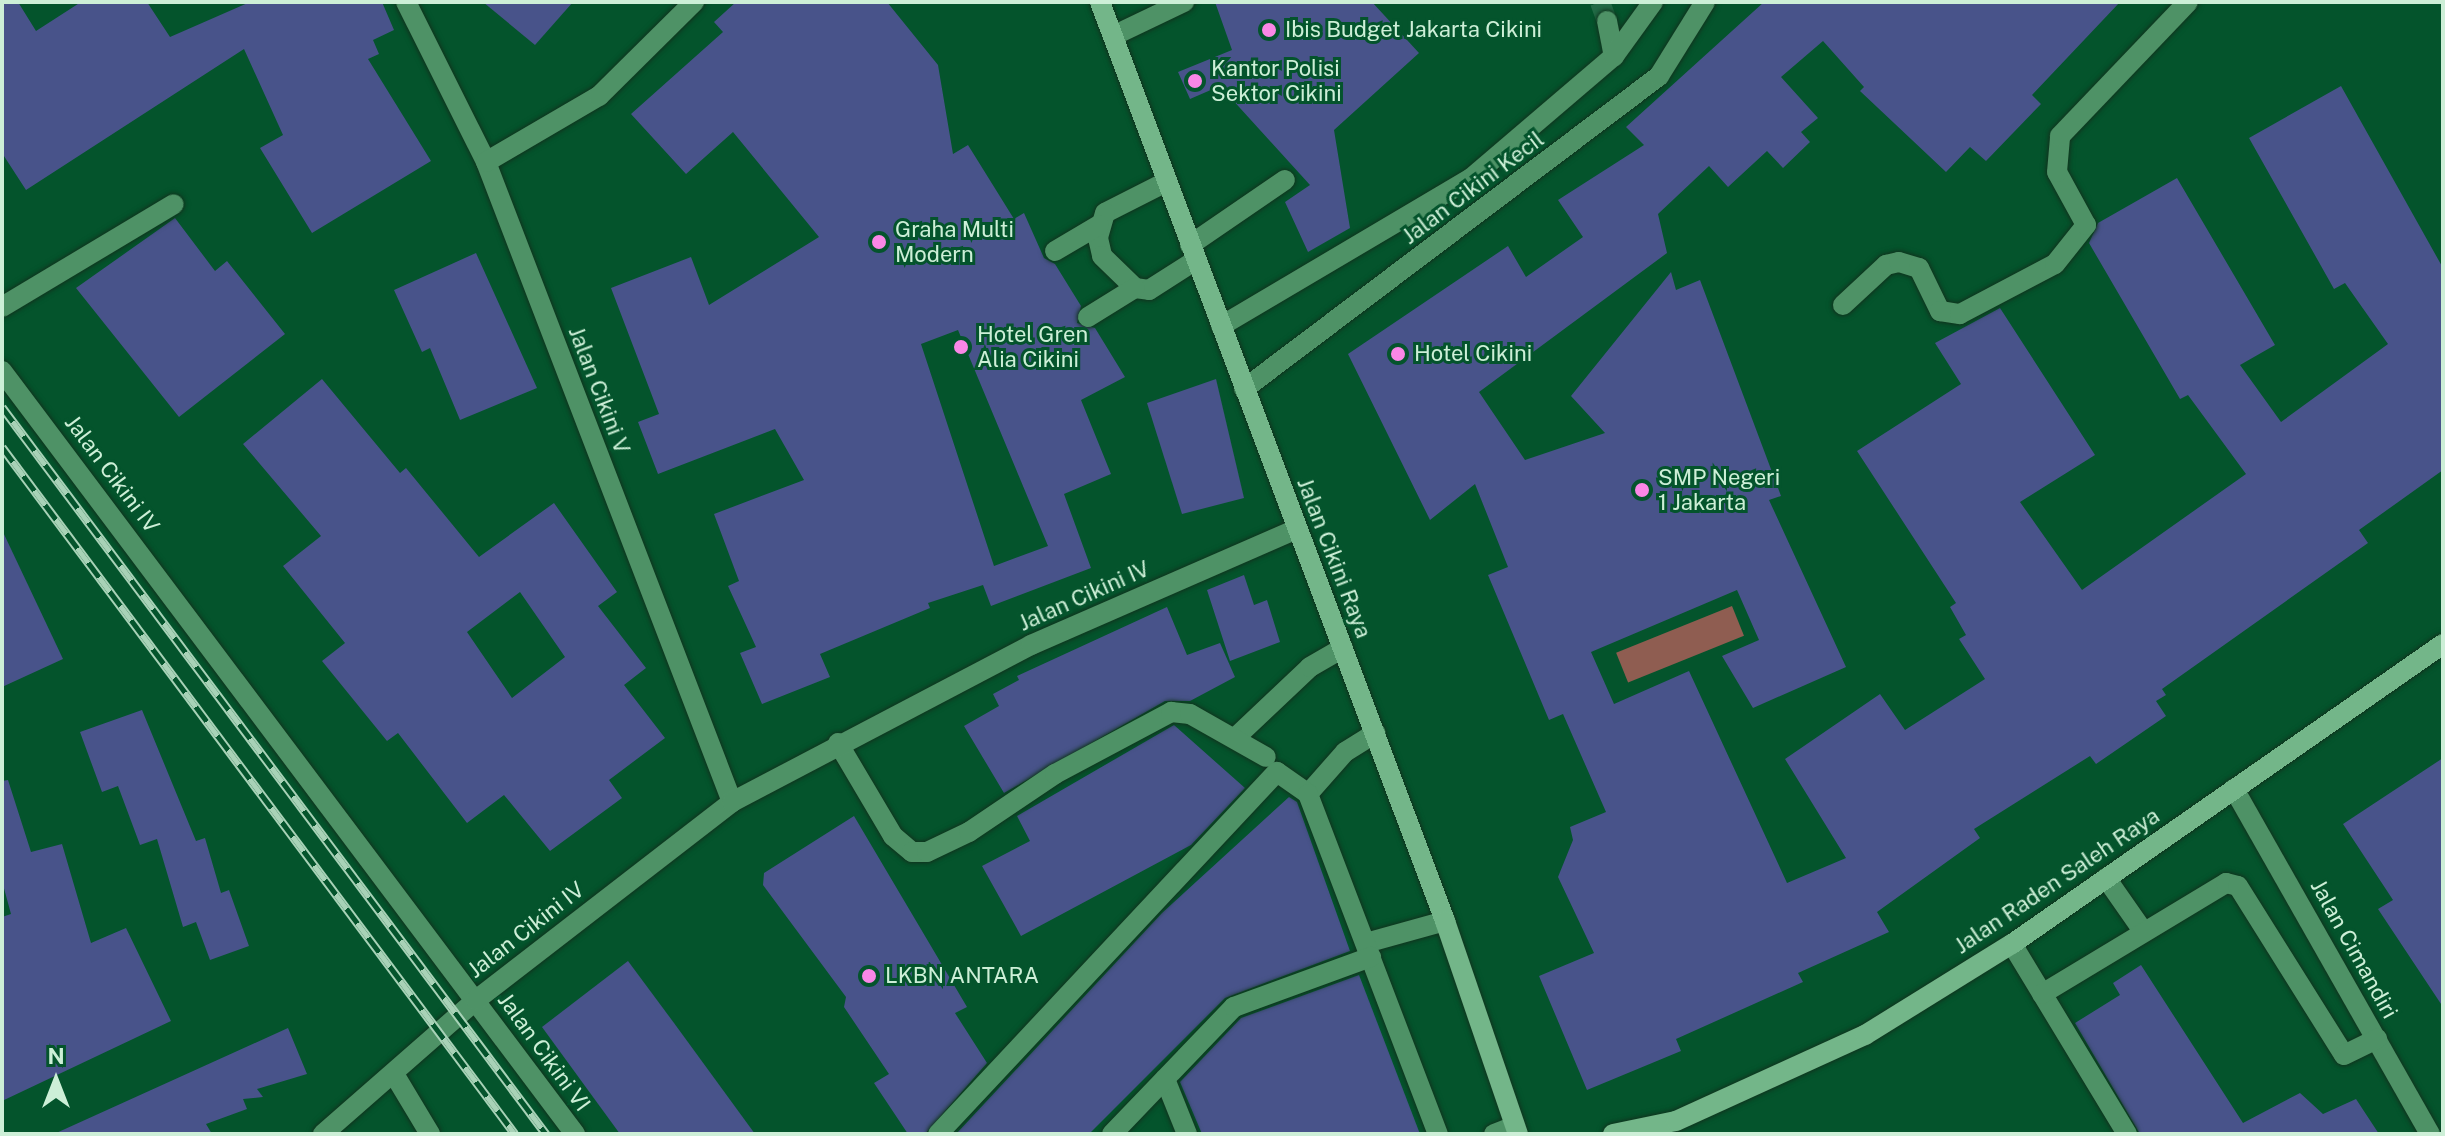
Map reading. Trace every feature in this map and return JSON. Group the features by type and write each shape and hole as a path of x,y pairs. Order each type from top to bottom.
{"main road":[{"name":"Jalan Cikini Raya","path":"1100,2 1445,921 1516,1130"},
{"name":"Jalan Raden Saleh Raya","path":"1613,1134 1668,1128 1865,1035 2012,944 2443,644"}],"street":[{"name":"Jalan Cikini V","path":"406,2 486,162 732,802"},
{"path":"486,162 599,96 694,2"},
{"path":"1113,36 1184,2"},
{"path":"1221,326 1470,179 1614,56 1653,2"},
{"name":"Jalan Cikini Kecil","path":"1244,389 1659,76 1705,2"},
{"path":"1843,305 1886,265 1899,262 1919,268 1940,311 1960,314 2055,264 2086,225 2057,172 2060,136 2188,2"},
{"path":"1607,21 1614,56"},
{"path":"1166,182 1105,213 1099,225 1102,256 1135,288 1149,290 1285,180"},
{"path":"2,307 174,204"},
{"path":"1055,251 1099,225"},
{"path":"1088,317 1135,288"},
{"name":"Jalan Cikini IV","path":"2,371 476,1000 732,802 838,743 1031,645 1296,529"},
{"path":"1235,738 1310,667 1343,648"},
{"path":"838,743 893,836 912,852 927,852 1171,712 1190,714 1266,757"},
{"path":"1308,794 1345,752 1375,733"},
{"path":"938,1134 1277,772 1308,794 1438,1134"},
{"name":"Jalan Cimandiri","path":"2234,789 2427,1127"},
{"path":"2106,878 2143,931"},
{"path":"2042,994 2218,883 2238,886 2344,1055 2377,1039"},
{"path":"1112,1134 1234,1007 1445,921"},
{"path":"2012,944 2127,1134"},
{"path":"323,1134 476,1000"},
{"name":"Jalan Cikini VI","path":"476,1000 575,1134"},
{"path":"394,1074 430,1134"},
{"path":"1165,1079 1187,1134"},
{"path":"1494,1134 1516,1130"}],"shaded area":[{"path":"1732,606 1744,636 1628,682 1616,653"}],"building":[{"path":"2,2 18,2 36,31 81,2 147,2 170,37 250,2 382,2 394,30 373,40 379,54 368,59 431,161 312,233 260,148 283,135 244,49 26,190 2,153"},
{"path":"483,2 573,2 535,45"},
{"path":"736,2 887,2 938,65 953,154 968,145 1014,219 1024,213 1044,258 1055,264 1081,306 1077,323 1095,328 1125,377 1081,400 1111,474 1064,494 1091,568 991,606 983,585 928,603 930,608 820,654 830,677 762,704 740,653 756,647 728,586 739,581 714,514 804,480 775,429 658,474 638,422 659,414 611,288 691,257 709,305 819,237 733,132 686,174 631,114 723,32 714,22","holes":["958,330 1048,546 994,566 921,344"]},
{"path":"1215,2 1372,2 1419,53 1334,130 1350,228 1308,252 1285,202 1310,185 1220,86 1190,99 1178,72 1232,50"},
{"path":"1764,2 2120,2 2032,95 2041,104 1986,161 1970,147 1946,172 1860,91 1864,87 1823,41 1781,77 1818,118 1801,132 1810,142 1783,168 1767,151 1728,187 1709,166 1658,214 1667,253 1479,392 1525,460 1605,433 1571,396 1671,272 1676,290 1700,280 1781,496 1769,500 1846,667 1753,708 1722,656 1759,640 1737,590 1591,652 1614,704 1689,671 1787,883 1846,858 1785,759 1880,694 1905,730 1985,679 1959,639 1966,635 1950,607 1956,603 1857,451 1961,384 1935,343 2000,308 2095,455 2020,502 2082,590 2246,474 2188,395 2180,399 2089,243 2098,223 2177,178 2275,345 2240,365 2281,422 2388,344 2345,283 2334,289 2249,138 2341,86 2443,268 2443,470 2359,530 2368,543 2162,689 2166,695 2156,701 2166,716 2096,764 2090,756 1974,829 1980,838 1877,912 1889,932 1798,973 1803,982 1676,1039 1681,1051 1587,1090 1539,976 1594,953 1558,877 1573,840 1570,827 1606,812 1563,714 1549,720 1488,575 1508,567 1475,484 1430,520 1348,354 1508,246 1526,277 1583,237 1558,200 1644,145 1626,127"},
{"path":"175,218 215,271 227,261 285,334 179,417 76,288"},
{"path":"476,253 537,388 460,420 430,348 422,352 394,290"},
{"path":"322,379 400,473 406,468 479,557 554,503 617,592 598,606 646,668 624,685 665,738 609,780 622,798 550,851 504,795 467,823 398,733 387,741 322,661 345,643 283,566 321,536 243,444","holes":["520,592 565,657 512,698 467,632"]},
{"path":"1216,379 1244,498 1182,514 1147,403"},
{"path":"2,530 63,659 2,687"},
{"path":"1244,575 1254,605 1267,600 1280,642 1230,661 1207,590"},
{"path":"1167,607 1187,655 1220,643 1235,677 1190,701 1165,701 1004,793 964,726 999,706 993,694 1019,680 1017,676"},
{"path":"142,710 196,841 205,838 221,893 229,890 249,946 210,960 196,922 183,927 157,839 140,845 118,786 102,792 80,732"},
{"path":"1174,725 1245,788 1191,845 1021,936 982,866 1030,841 1017,816"},
{"path":"2443,758 2443,1007 2378,909 2393,900 2343,824"},
{"path":"8,780 31,852 62,844 91,943 126,928 171,1021 2,1101 2,917 11,914 2,881 2,781"},
{"path":"1289,797 1297,802 1350,951 1225,998 1089,1134 956,1134 1162,913"},
{"path":"854,816 967,1007 955,1013 987,1063 925,1134 908,1134 874,1083 889,1074 844,1007 846,997 763,885 764,873"},
{"path":"628,961 755,1134 620,1134 542,1027"},
{"path":"2141,965 2243,1123 2300,1093 2323,1114 2356,1099 2379,1134 2140,1134 2075,1023 2120,995 2113,983"},
{"path":"1359,975 1420,1134 1202,1134 1180,1082 1241,1018"},
{"path":"288,1028 307,1074 257,1089 263,1097 243,1099 247,1109 206,1124 212,1134 54,1134"}],"tunnel":[{"path":"1600,2 1607,21"}],"railway":[{"path":"2,407 546,1134"},
{"path":"2,447 515,1134"}],"place":[{"name":"Ibis Budget Jakarta Cikini","path":"1269,30"},
{"name":"Kantor Polisi Sektor Cikini","path":"1195,81"},
{"name":"Graha Multi Modern","path":"879,242"},
{"name":"Hotel Gren Alia Cikini","path":"961,347"},
{"name":"Hotel Cikini","path":"1398,354"},
{"name":"SMP Negeri 1 Jakarta","path":"1642,490"},
{"name":"LKBN ANTARA","path":"869,976"}]}
